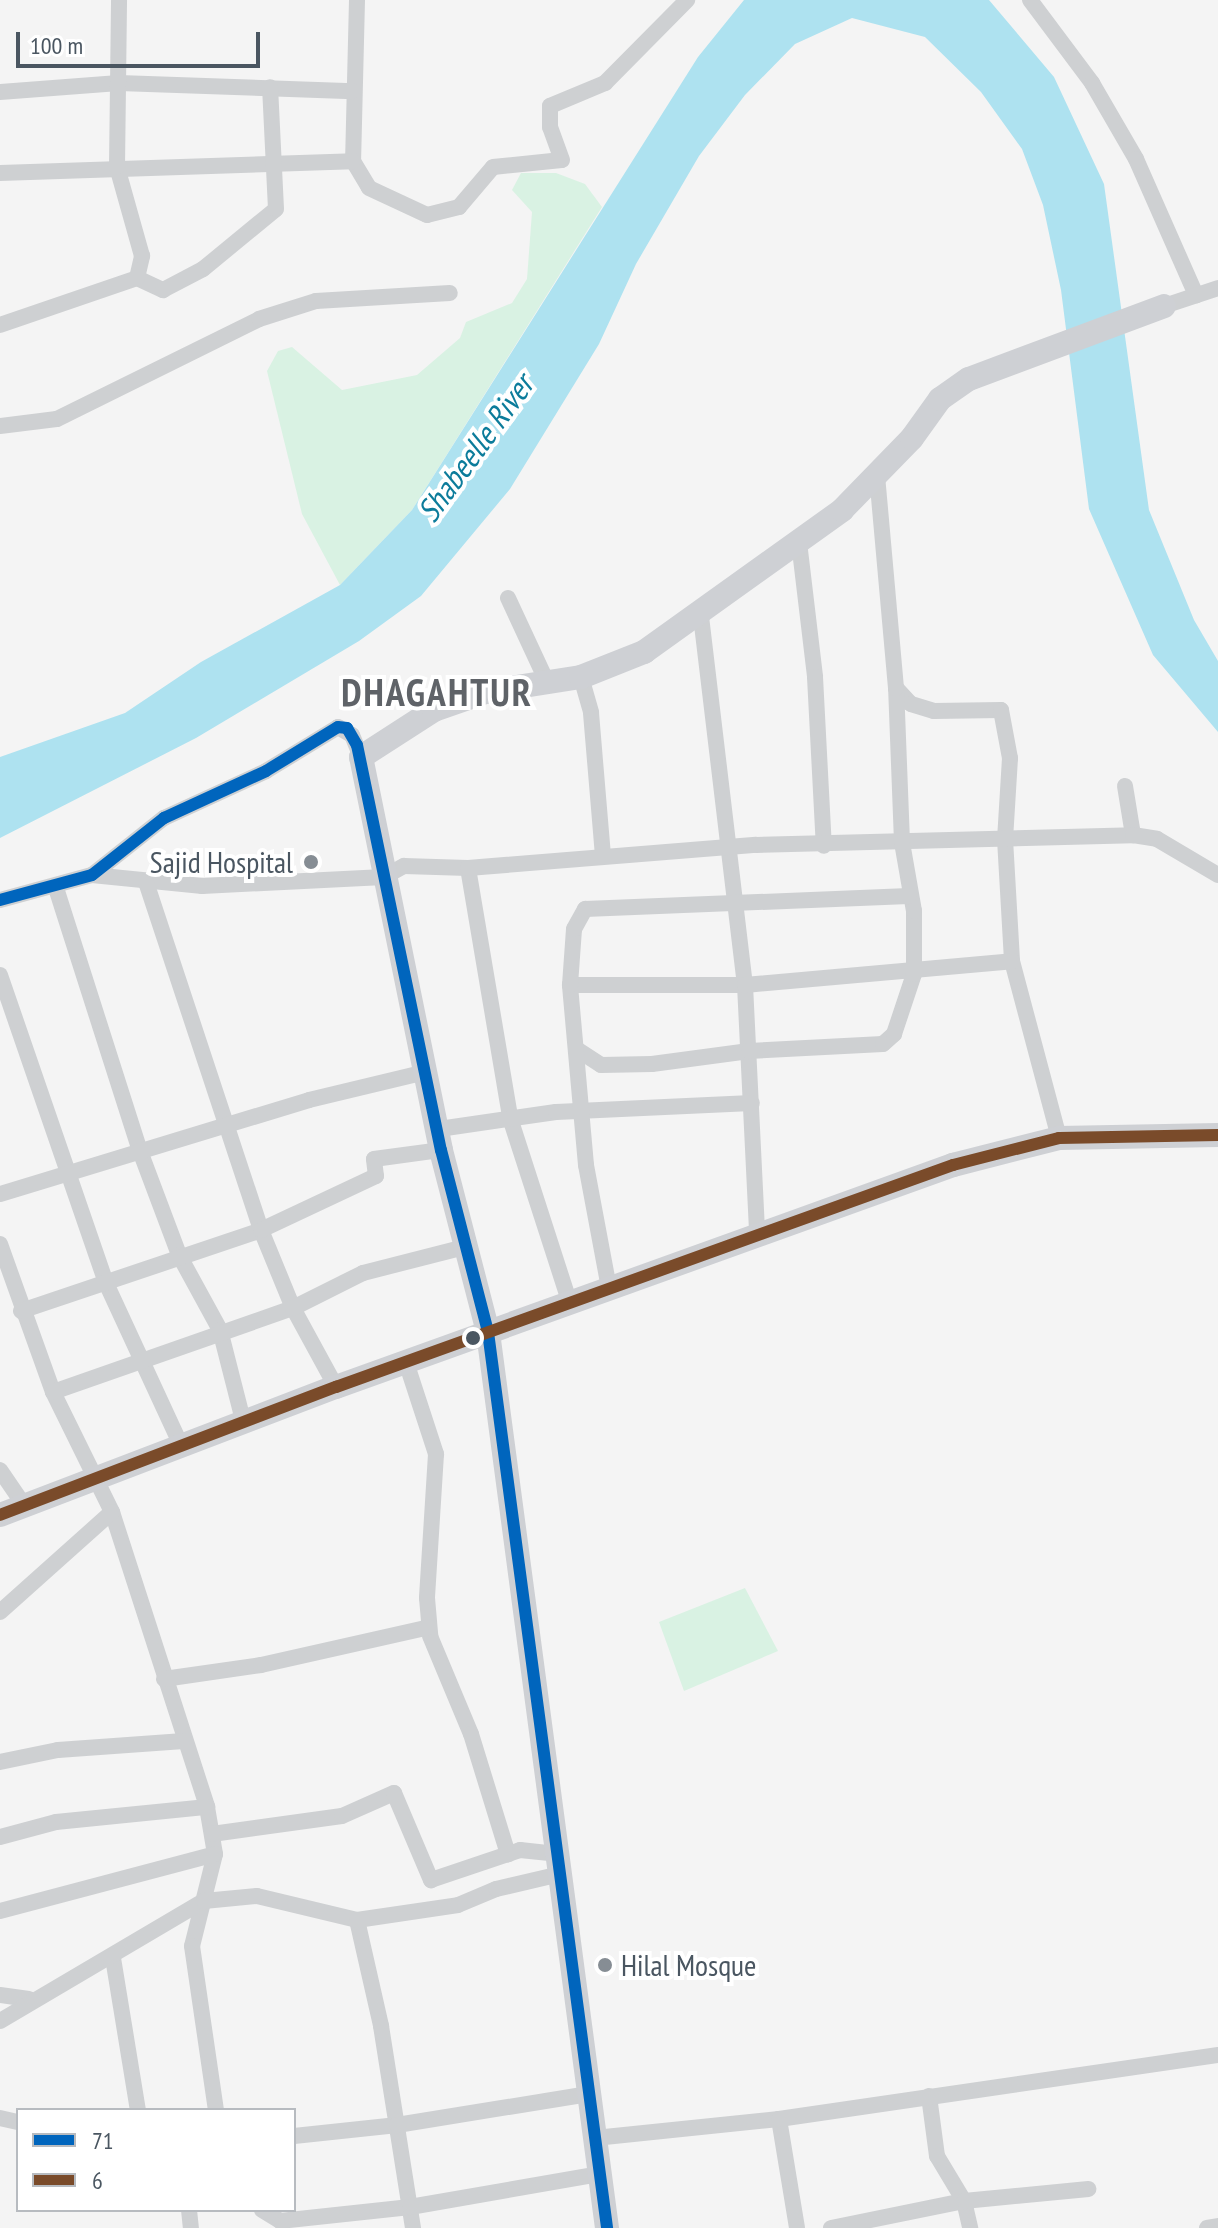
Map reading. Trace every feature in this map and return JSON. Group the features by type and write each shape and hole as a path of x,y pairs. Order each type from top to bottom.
{"street":[{"path":"119,0 117,167 142,256 137,278"},
{"path":"357,0 353,161 369,188 427,215 459,207 493,167 555,164 562,160 550,127 550,106 605,83 685,0"},
{"path":"1030,0 1092,83 1136,159 1196,295"},
{"path":"0,92 119,83 353,91"},
{"path":"0,325 137,278 163,290 242,240 276,209 270,87"},
{"path":"0,173 353,161"},
{"path":"361,757 434,710 485,692 581,677 644,652 700,608 799,542 877,476 940,399 969,379 1039,349 1218,288"},
{"path":"0,426 57,419 259,319 316,301 450,293"},
{"path":"578,1050 601,1065 652,1064 749,1051 883,1044 894,1034 914,974 914,911 902,842 896,688 877,476"},
{"path":"799,542 815,677 824,846"},
{"path":"508,598 547,682"},
{"path":"700,608 745,985 757,1234"},
{"path":"581,677 591,713 603,857"},
{"path":"896,688 911,704 934,711 1001,710 1010,758 1005,839 1012,961 1059,1138"},
{"path":"0,900 56,888 92,875 164,818 266,771 338,727 352,735 361,757 464,1247 488,1332 607,2228"},
{"path":"1125,786 1133,835"},
{"path":"92,875 202,886 384,877 404,866 468,868 729,848 1133,835 1157,839 1218,875"},
{"path":"468,868 511,1121 570,1304"},
{"path":"146,882 261,1230 293,1308 336,1387"},
{"path":"56,888 140,1151 179,1255 220,1330 244,1424"},
{"path":"609,1288 586,1165 584,1111 570,985 574,929 585,909 909,896"},
{"path":"570,985 745,985 914,974 1012,961"},
{"path":"0,975 106,1283 181,1445"},
{"path":"0,1194 227,1128 309,1100 426,1072"},
{"path":"21,1311 179,1255 261,1230 376,1176 374,1159 440,1139 511,1121 584,1111 752,1103"},
{"path":"0,1515 336,1387 953,1165 1059,1138 1218,1135"},
{"path":"0,1244 21,1311 53,1392 112,1512 207,1807 215,1854 192,1946 216,2108"},
{"path":"53,1392 143,1363 220,1330 293,1308 363,1273 464,1247"},
{"path":"406,1362 436,1454 429,1627 471,1734 508,1854"},
{"path":"0,1470 24,1505"},
{"path":"0,1611 112,1512"},
{"path":"164,1679 261,1665 429,1627"},
{"path":"0,1762 58,1750 184,1741"},
{"path":"212,1834 342,1816 394,1793 431,1880 508,1854 559,1864"},
{"path":"0,1837 56,1822 207,1807"},
{"path":"0,1911 215,1854"},
{"path":"0,2021 29,1999 113,1958 204,1901 257,1896 357,1920 458,1905 559,1864"},
{"path":"357,1920 397,2125 413,2228"},
{"path":"113,1958 138,2108"},
{"path":"0,1995 29,1999"},
{"path":"595,2138 779,2119 1218,2055"},
{"path":"296,2136 397,2125 589,2094"},
{"path":"929,2096 937,2156 964,2201 970,2228"},
{"path":"779,2119 797,2228"},
{"path":"280,2224 410,2207 600,2174"},
{"path":"831,2228 964,2201 1088,2189"},
{"path":"1207,2228 1218,2226"}],"green space":[{"path":"521,173 556,173 585,184 602,207 412,510 340,585 302,514 267,371 278,351 292,347 342,390 417,375 460,338 466,322 512,303 527,279 532,212 512,190"},
{"path":"745,1588 778,1651 684,1691 659,1622"}],"water":[{"name":"Shabeelle River","path":"744,0 989,0 1054,77 1104,184 1149,510 1194,620 1218,661 1218,732 1153,655 1089,509 1061,290 1043,205 1022,149 981,92 925,37 852,18 795,44 745,95 699,156 636,264 599,344 510,489 421,596 359,641 196,738 0,838 0,757 125,713 201,662 340,585 412,510 698,57"}],"transit line":[{"name":"71","path":"0,900 92,875 164,818 266,771 338,727 347,728 357,745 441,1150 488,1332 607,2228"},
{"name":"6","path":"0,1515 336,1387 953,1165 1059,1138 1218,1135"}],"place":[{"name":"Sajid Hospital","path":"311,862"},
{"name":"Hilal Mosque","path":"605,1965"}],"district":[{"name":"DHAGAHTUR","path":"437,692"}]}
